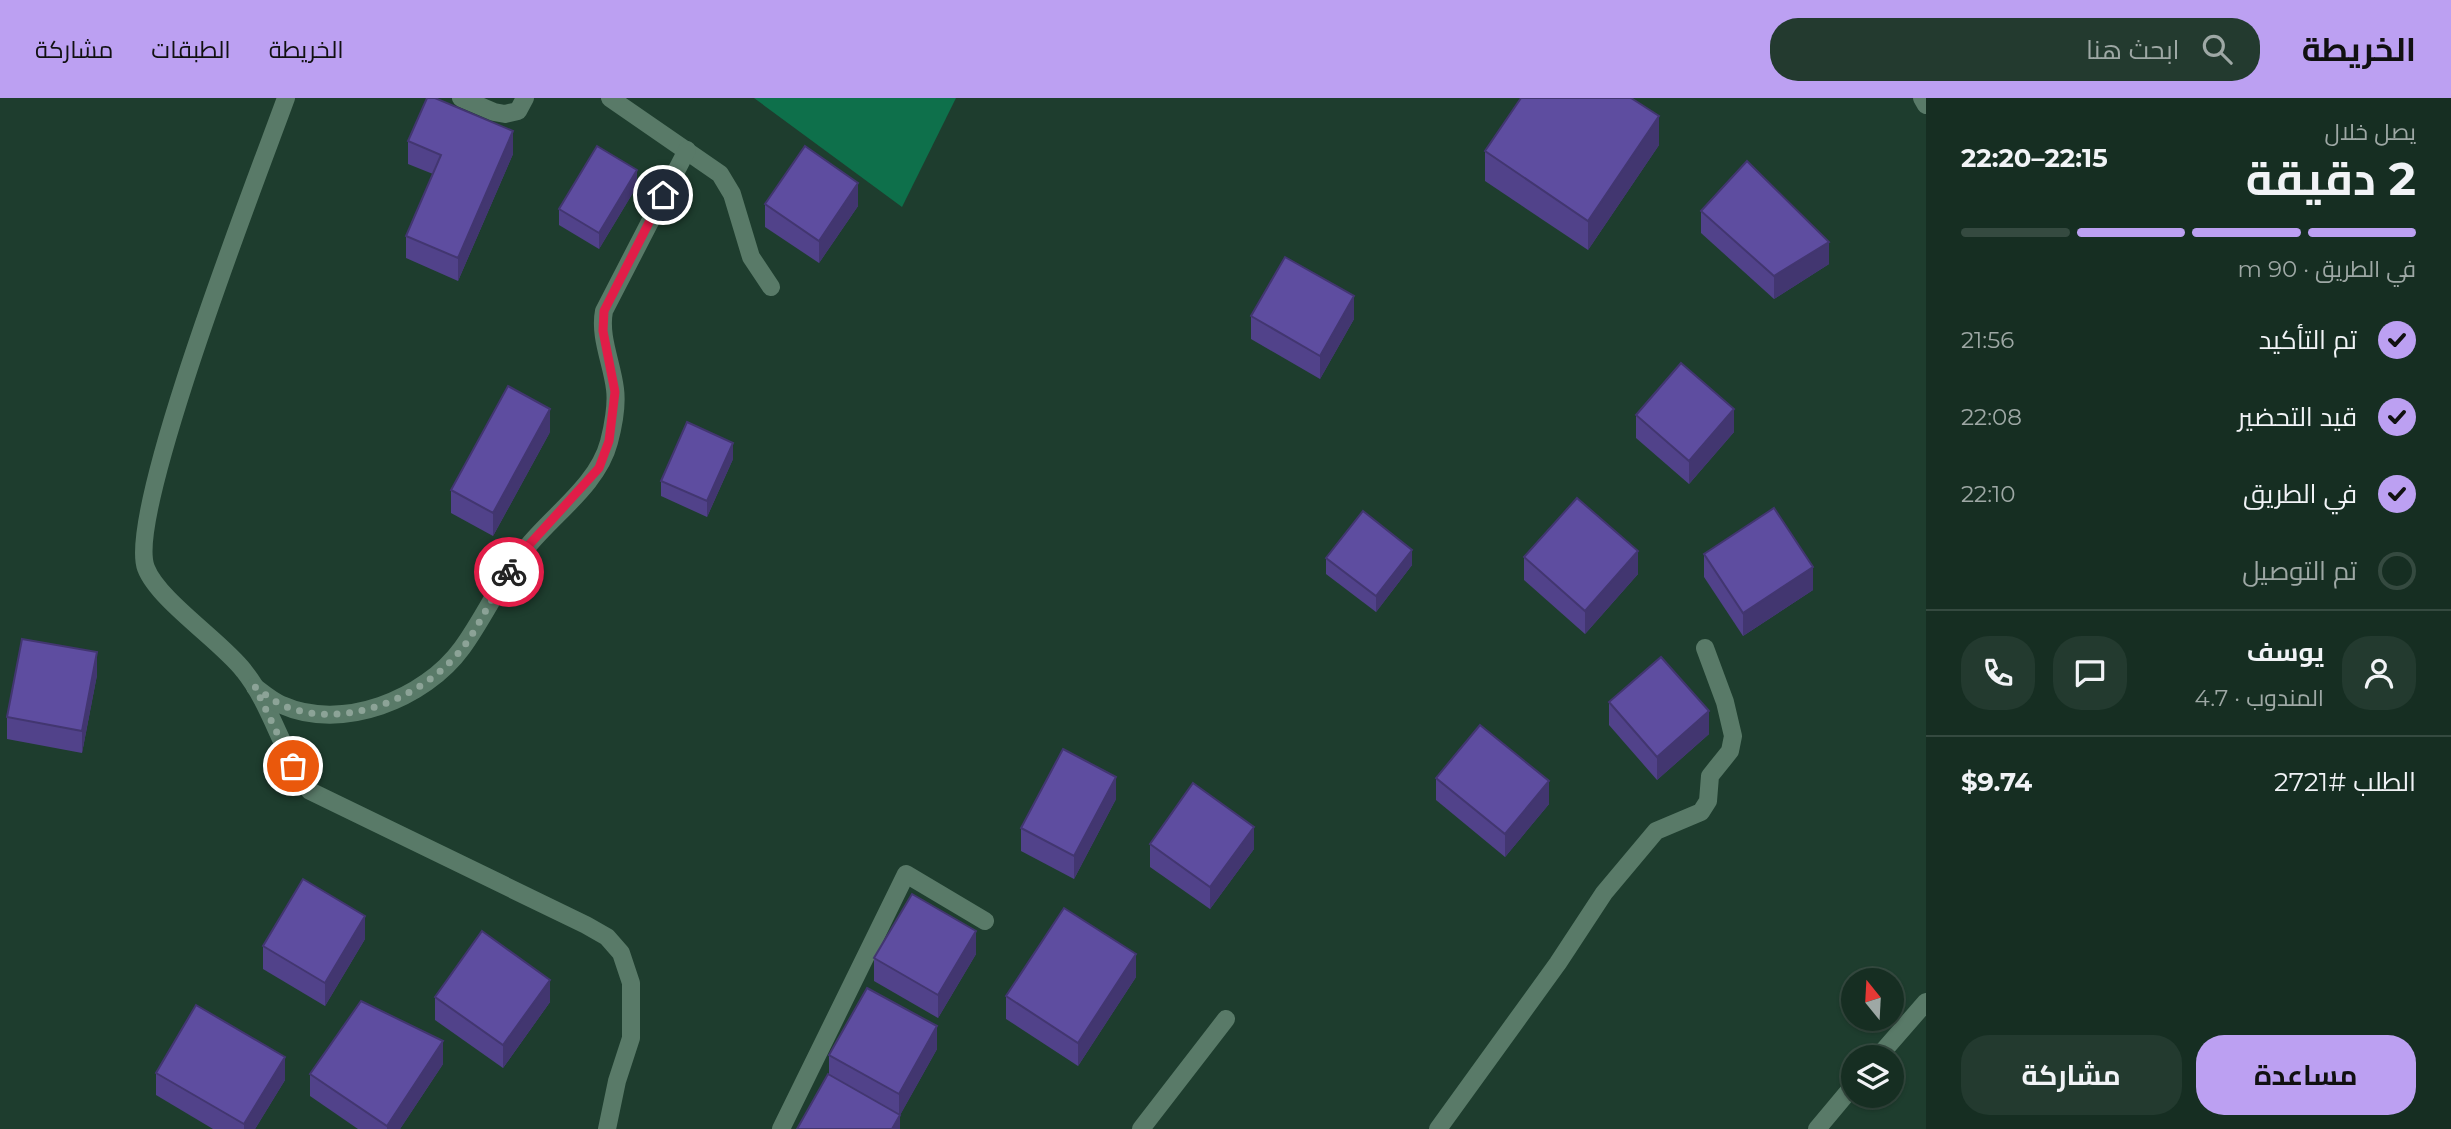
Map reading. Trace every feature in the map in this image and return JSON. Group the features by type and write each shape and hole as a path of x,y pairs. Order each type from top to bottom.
{"street":[{"path":"286,98 174,415 142,541 146,569 244,669 285,753 310,792 586,925 607,937 621,953 631,983 631,1038 617,1081 607,1129"},
{"path":"461,98 505,114 518,111 525,98"},
{"path":"610,98 687,150 727,183 751,257 771,287"},
{"path":"1922,98 1926,105"},
{"path":"255,687 282,705 338,715 412,693 439,674 462,649 493,594 528,546 599,468 609,441 615,392 603,331 604,311 687,150"},
{"path":"1438,1129 1558,963 1612,883 1656,831 1701,812 1708,801 1710,776 1730,751 1733,736 1726,702 1704,648"},
{"path":"780,1129 906,874 985,921"},
{"path":"1888,1045 1926,1002"},
{"path":"1141,1129 1226,1019"},
{"path":"1817,1129 1841,1100"}],"green space":[{"path":"754,98 956,98 902,207"}],"building":[{"path":"427,98 435,98 513,131 458,258 406,236 441,155 408,141"},
{"path":"1521,98 1631,98 1659,116 1588,221 1485,151"},
{"path":"597,146 637,170 599,233 559,209"},
{"path":"805,146 858,183 819,241 765,204"},
{"path":"1747,161 1829,242 1774,276 1701,211"},
{"path":"1285,257 1354,296 1320,356 1251,316"},
{"path":"1681,363 1734,409 1689,461 1636,415"},
{"path":"508,386 550,409 493,513 451,490"},
{"path":"687,422 733,443 707,501 661,481"},
{"path":"1577,498 1638,551 1585,611 1524,557"},
{"path":"1774,508 1813,567 1743,613 1704,554"},
{"path":"1363,511 1412,550 1376,596 1326,558"},
{"path":"22,639 97,652 82,731 7,717"},
{"path":"1661,657 1709,711 1657,757 1609,702"},
{"path":"1480,725 1549,781 1505,834 1436,778"},
{"path":"1063,749 1116,777 1074,856 1021,828"},
{"path":"1193,783 1254,827 1210,887 1150,844"},
{"path":"303,879 365,916 325,983 263,946"},
{"path":"912,894 976,931 938,995 874,958"},
{"path":"1064,908 1136,954 1078,1043 1006,996"},
{"path":"482,931 550,980 503,1045 435,997"},
{"path":"867,988 937,1026 899,1094 829,1055"},
{"path":"361,1001 443,1041 387,1126 310,1074"},
{"path":"196,1005 285,1057 244,1124 156,1073"},
{"path":"828,1074 900,1115 892,1129 797,1129"}],"way so far":[{"path":"293,766 255,687 282,705 309,712 338,715 412,693 439,674 462,649 493,594 509,572"}],"route":[{"path":"509,572 528,546 599,468 609,441 615,392 603,331 604,311 663,195"}]}
